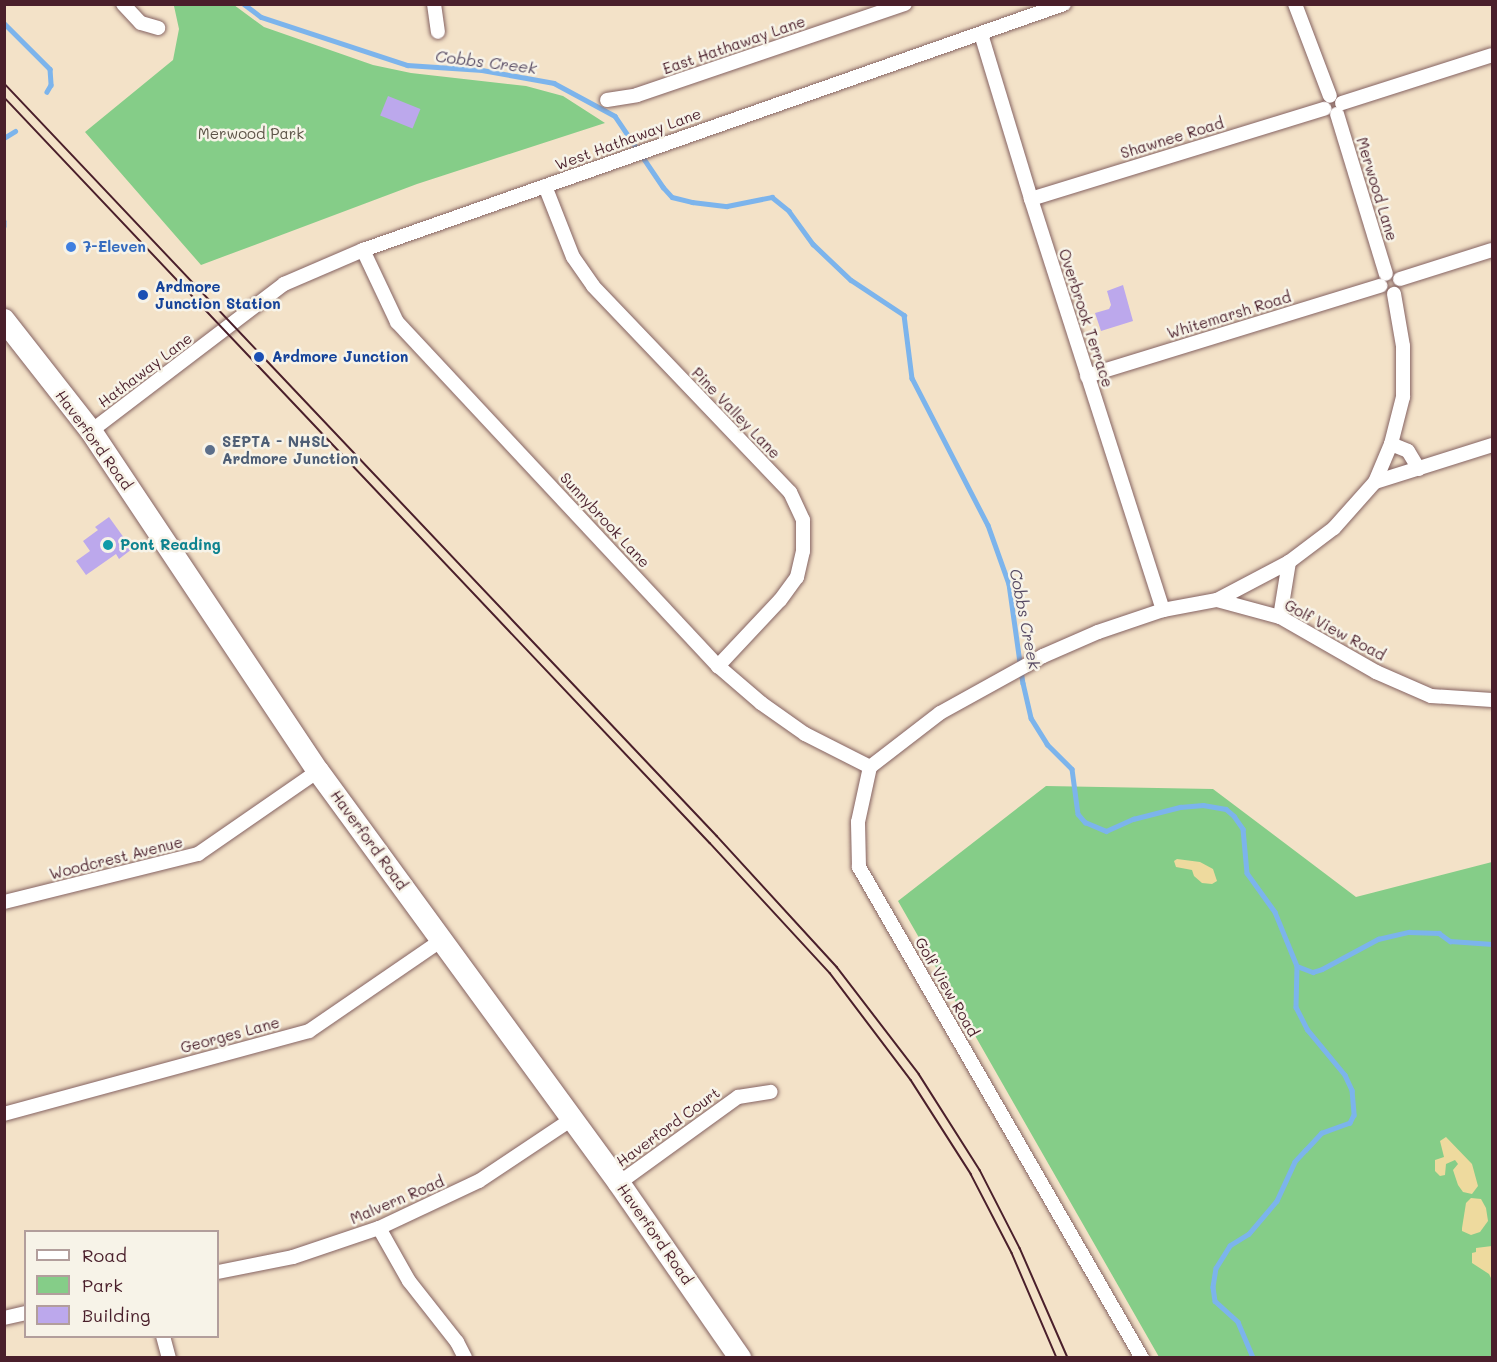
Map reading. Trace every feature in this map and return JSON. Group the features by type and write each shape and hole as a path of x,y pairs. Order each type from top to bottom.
{"main road":[{"name":"Haverford Road","path":"4,320 91,431 318,771 619,1183 731,1341 740,1358"}],"street":[{"path":"123,4 141,23 158,28"},
{"path":"434,4 438,32"},
{"name":"East Hathaway Lane","path":"607,100 637,95 905,4"},
{"name":"West Hathaway Lane","path":"219,335 284,284 363,250 1064,4"},
{"name":"Merwood Lane","path":"1295,4 1333,105 1383,280"},
{"name":"Overbrook Terrace","path":"981,34 1031,199 1163,610"},
{"name":"Shawnee Road","path":"1031,199 1492,55"},
{"name":"Pine Valley Lane","path":"545,186 573,257 593,286 790,492 803,520 803,551 796,577 780,600 718,666"},
{"name":"Sunnybrook Lane","path":"363,250 397,322 718,666 761,703 805,734 870,767"},
{"path":"1400,279 1492,250"},
{"path":"1394,274 1400,279 1399,289 1394,294 1387,294 1383,280 1394,274"},
{"name":"Whitemarsh Road","path":"1087,376 1383,280"},
{"path":"1217,600 1289,562 1334,528 1375,482 1391,444 1403,397 1403,346 1394,294"},
{"name":"Hathaway Lane","path":"91,431 219,335"},
{"path":"1391,444 1408,451 1419,469"},
{"path":"1375,482 1492,445"},
{"path":"1280,617 1289,562"},
{"name":"Golf View Road","path":"1142,1358 859,867 858,822 870,767 940,713 1026,665 1098,632 1163,610 1217,600 1280,617 1376,672 1431,696 1492,700"},
{"name":"Woodcrest Avenue","path":"4,902 198,854 318,771"},
{"name":"Georges Lane","path":"4,1114 309,1031 442,940"},
{"name":"Haverford Court","path":"619,1183 738,1097 771,1092"},
{"name":"Malvern Road","path":"219,1272 293,1257 379,1228 479,1181 572,1119"},
{"path":"379,1228 409,1281 457,1342 465,1358"},
{"path":"4,1318 24,1313"},
{"path":"164,1338 169,1358"}],"green space":[{"name":"Merwood Park","path":"176,4 234,5 264,27 373,65 411,73 526,86 563,96 605,123 417,184 201,265 85,132 173,60 179,29 174,6"},
{"path":"1046,786 1213,789 1356,897 1492,862 1492,1357 1159,1357 898,901"}],"sand":[{"path":"1177,859 1200,862 1213,869 1217,881 1212,884 1202,883 1194,876 1192,870 1176,867 1174,861"},
{"path":"1446,1137 1472,1164 1478,1186 1472,1194 1463,1192 1458,1185 1453,1170 1458,1164 1455,1160 1446,1164 1445,1175 1440,1176 1435,1171 1435,1160 1444,1157 1440,1141"},
{"path":"1471,1198 1481,1199 1486,1208 1488,1221 1480,1232 1471,1235 1462,1231 1462,1228 1466,1203"},
{"path":"1492,1246 1492,1280 1489,1274 1472,1263 1472,1253 1476,1252 1476,1248"}],"building":[{"path":"388,96 420,109 413,129 380,115"},
{"path":"1123,285 1133,321 1101,331 1095,313 1109,309 1111,305 1107,291"},
{"name":"Pont Reading","path":"109,517 132,549 119,559 116,554 86,575 76,561 90,551 83,541 98,530 95,527"}],"waterway":[{"name":"Cobbs Creek","path":"244,4 261,17 407,65 482,70 554,83 615,116 672,197 727,206 772,197 789,211 813,244 851,280 904,315 912,378 988,525 1009,584 1023,683 1031,718 1047,744 1072,769 1078,814 1085,822 1106,831 1133,819 1180,807 1203,805 1226,809 1234,816 1243,829 1247,873 1275,912 1297,966 1296,1007 1307,1029 1345,1075 1352,1090 1354,1115 1350,1123 1322,1133 1306,1150 1295,1162 1277,1201 1249,1234 1230,1246 1216,1268 1213,1287 1215,1301 1238,1322 1253,1358"},
{"path":"4,23 50,69 51,85 47,92"},
{"path":"4,138 15,131"},
{"path":"4,221 4,226"},
{"path":"1297,966 1313,972 1378,939 1409,932 1439,933 1450,941 1492,944"}],"tram line":[{"path":"4,83 717,836 837,967 919,1074 980,1170 1020,1248 1068,1358"},
{"path":"4,97 710,843 830,973 911,1080 971,1174 1012,1253 1057,1358"}],"place":[{"name":"7-Eleven","path":"71,247"},
{"name":"Ardmore Junction Station","path":"143,295"},
{"name":"Ardmore Junction","path":"259,357"},
{"name":"SEPTA - NHSL Ardmore Junction","path":"210,450"},
{"name":"Pont Reading","path":"108,545"}]}
